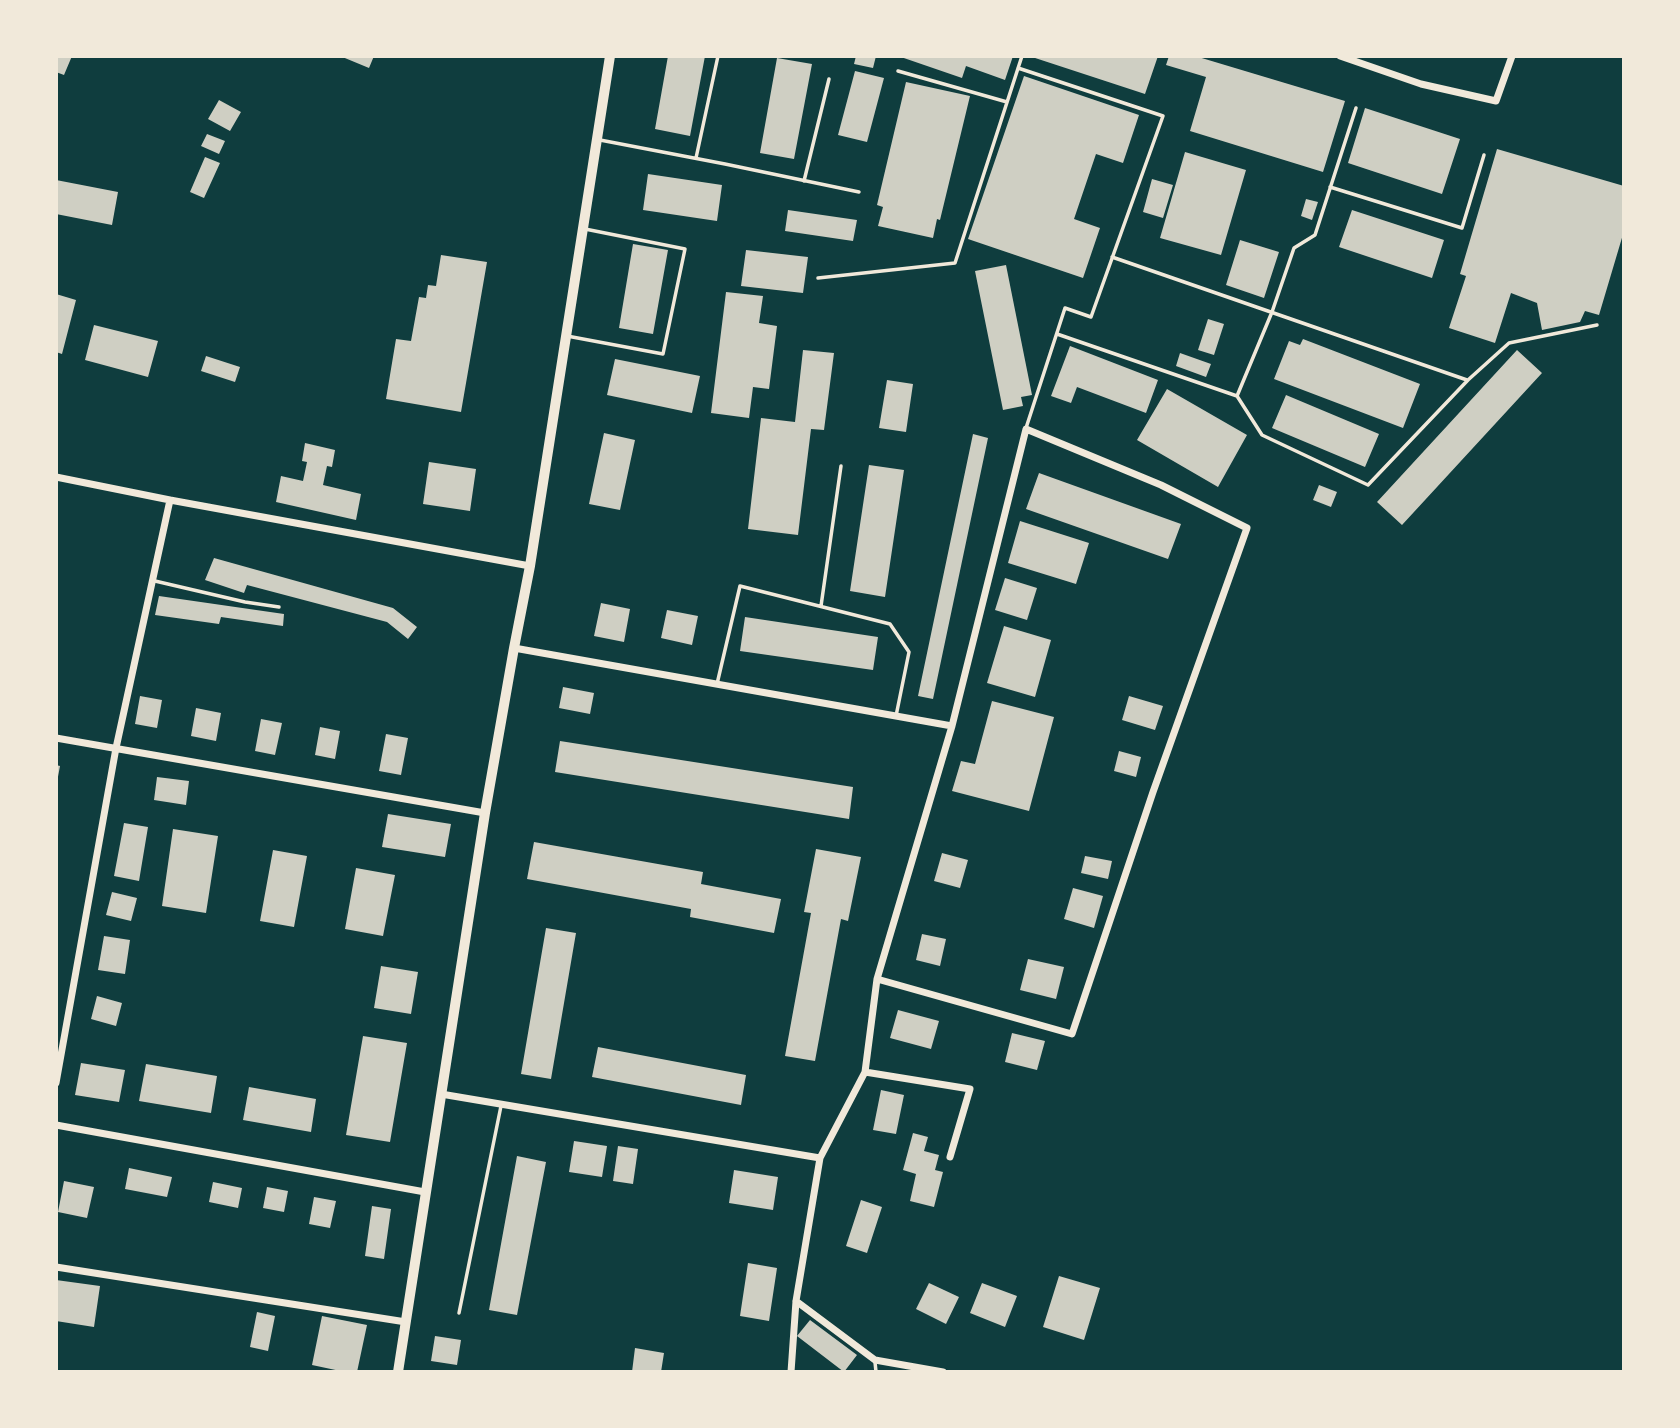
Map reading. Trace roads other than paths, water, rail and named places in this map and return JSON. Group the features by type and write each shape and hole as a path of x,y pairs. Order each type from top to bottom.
{"main road":[{"path":"398,1372 485,813 530,566 610,56"}],"street":[{"path":"1340,56 1421,84 1496,101 1512,56"},
{"path":"791,1372 796,1301 821,1158 865,1072 877,979 952,726 1026,429 1161,485 1247,528 1153,792 1072,1034 877,979"},
{"path":"56,477 530,566"},
{"path":"56,1083 116,748 170,500"},
{"path":"514,648 952,726"},
{"path":"56,738 485,813"},
{"path":"865,1072 970,1089 950,1157"},
{"path":"441,1094 821,1158"},
{"path":"56,1125 425,1192"},
{"path":"56,1267 406,1322"},
{"path":"796,1301 875,1360 943,1372"}],"lane":[{"path":"696,158 718,56"},
{"path":"818,278 955,263 1022,56"},
{"path":"1018,68 1163,116 1091,317 1065,309 1026,429"},
{"path":"898,71 1007,102"},
{"path":"804,181 829,79"},
{"path":"1237,396 1272,312 1294,248 1315,235 1356,108"},
{"path":"597,139 859,192"},
{"path":"1331,187 1462,228 1484,156"},
{"path":"566,336 663,354 685,249 583,228"},
{"path":"1112,257 1468,380"},
{"path":"1057,334 1237,396 1262,435 1368,485 1468,380 1509,343 1597,325"},
{"path":"821,606 841,466"},
{"path":"153,580 245,602 279,607"},
{"path":"717,684 740,586 890,624 909,652 895,716"},
{"path":"459,1313 501,1104"},
{"path":"875,1360 876,1372"}]}
